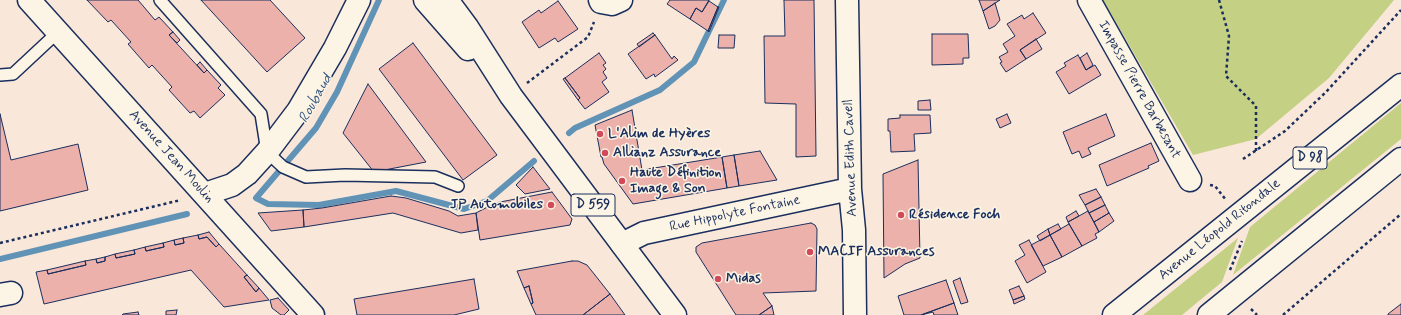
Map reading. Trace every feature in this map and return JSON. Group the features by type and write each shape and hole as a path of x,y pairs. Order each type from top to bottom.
{"main road":[{"name":"Avenue Jean Moulin","path":"29,0 314,315"},
{"path":"204,194 232,185 271,156 334,48 360,0"},
{"name":"D 559","path":"425,0 452,32 511,96"},
{"name":"D 559","path":"447,0 467,27 511,96 675,315"},
{"name":"Avenue Edith Cavell","path":"847,0 850,189 854,230 855,315"},
{"name":"Impasse Pierre Barbesant","path":"1088,0 1190,180"},
{"name":"Avenue Léopold Ritondale","path":"1114,315 1401,85"},
{"path":"1209,315 1401,159"},
{"name":"Rue Hippolyte Fontaine","path":"622,244 644,233 850,189"}],"lane":[{"path":"160,0 261,114 271,156 283,167 306,177 345,175 435,177 458,186"},
{"path":"0,75 13,74 58,32"}],"path":[{"path":"1219,0 1229,36 1226,76 1256,106 1256,151"},
{"path":"511,96 588,37 607,1"},
{"path":"1243,159 1285,131 1326,92 1401,10"},
{"path":"0,243 184,199"},
{"path":"1282,315 1401,214"},
{"path":"1229,275 1243,238"}],"green space":[{"path":"1103,0 1394,0 1329,78 1256,139 1193,155"},
{"path":"1401,103 1401,139 1233,275 1250,227"},
{"path":"1238,238 1222,282 1182,315 1143,315"}],"building":[{"path":"87,0 138,0 155,20 159,17 173,32 169,35 204,73 207,70 221,85 218,88 225,95 200,118 194,111 190,113 169,90 172,87 152,65 149,68 128,44 131,42 111,20 108,22"},
{"path":"201,0 270,0 305,38 267,72"},
{"path":"670,0 709,0 702,12 696,8 690,19 667,4"},
{"path":"784,0 814,0 816,156 796,157 796,104 765,103 764,36 785,36"},
{"path":"979,0 1000,0 983,11"},
{"path":"558,1 578,29 558,42 555,38 539,48 522,22 539,10 541,13"},
{"path":"709,1 718,7 708,31 690,19 696,8 702,12"},
{"path":"995,3 1000,20 995,26 989,29 983,11"},
{"path":"719,7 709,32 708,31"},
{"path":"1033,13 1046,33 1020,50 1026,59 1006,72 1000,63 1002,62 999,57 1008,52 1003,44 1015,36 1007,24 1022,15 1024,19"},
{"path":"173,32 180,40 177,43 169,35"},
{"path":"653,33 655,35 639,47 637,44"},
{"path":"932,34 968,34 969,58 963,58 963,64 932,65"},
{"path":"655,35 672,59 674,56 678,60 655,77 654,74 646,79 628,54"},
{"path":"719,35 735,35 734,48 718,48"},
{"path":"1036,39 1042,49 1026,59 1020,50"},
{"path":"413,43 497,155 463,180 379,69"},
{"path":"599,53 606,63 603,65 606,69 603,72 607,78 602,82 609,92 585,109 578,100 580,98 565,78"},
{"path":"1087,53 1093,65 1086,70 1080,58"},
{"path":"1078,55 1086,70 1095,65 1101,75 1069,94 1056,72 1066,66 1064,63"},
{"path":"200,62 207,70 204,73 197,65"},
{"path":"565,78 580,98 578,100 563,79"},
{"path":"368,84 426,162 374,172 343,133"},
{"path":"930,100 931,110 918,110 918,101"},
{"path":"632,110 642,170 722,157 727,188 633,204 604,164 601,157 595,125"},
{"path":"0,114 11,160 78,144 88,190 0,211"},
{"path":"1007,114 1011,123 1000,128 996,119"},
{"path":"1106,114 1115,136 1088,148 1091,154 1082,158 1079,151 1072,154 1063,132"},
{"path":"900,115 930,115 931,133 914,134 915,151 891,152 888,119 900,118"},
{"path":"1151,143 1159,161 1148,166 1149,168 1107,186 1099,165"},
{"path":"760,151 777,180 739,186 734,155"},
{"path":"734,155 739,186 727,188 722,157"},
{"name":"Résidence Foch","path":"918,160 920,258 905,264 884,278 883,174"},
{"path":"533,167 550,189 525,194 516,185"},
{"path":"1096,189 1101,197 1085,205 1079,195"},
{"path":"552,192 572,219 570,225 480,240 476,213 495,203"},
{"path":"391,196 406,198 449,211 458,216 476,213 478,230 461,233 393,213 304,227 303,210"},
{"path":"1101,197 1105,205 1089,213 1085,205"},
{"path":"1105,205 1109,213 1094,222 1089,213"},
{"path":"303,210 304,227 271,231 258,213"},
{"path":"1076,211 1079,216 1068,222 1066,217"},
{"path":"1088,211 1099,232 1095,234 1097,238 1082,246 1068,222"},
{"path":"1109,213 1114,221 1099,232 1094,222"},
{"path":"811,223 815,225 817,229 816,291 763,293 772,306 759,315 736,315 696,252 696,247 702,243"},
{"path":"1058,224 1061,229 1050,235 1048,229"},
{"path":"1069,224 1082,246 1062,257 1050,235"},
{"path":"1048,229 1050,235 1040,241 1037,236"},
{"path":"209,232 219,244 216,247 207,237 199,239 198,235"},
{"path":"198,235 199,239 207,237 216,247 219,244 247,275 244,277 256,292 259,288 269,300 224,307 191,270 44,304 36,272 47,270 48,274 86,265 85,261 96,259 97,263 105,261 105,257 115,254 116,258 135,254 134,250 145,247 146,251 164,247 163,243 174,240 175,245 184,243 183,238"},
{"path":"1050,235 1062,257 1043,266 1031,245"},
{"path":"183,238 184,243 175,245 174,240"},
{"path":"1029,240 1046,272 1027,283 1015,261 1025,255 1019,245"},
{"path":"163,243 164,247 146,251 145,247"},
{"path":"134,250 135,254 116,258 115,254"},
{"path":"105,257 105,261 97,263 96,259"},
{"path":"85,261 86,265 48,274 47,270"},
{"path":"578,261 587,265 610,294 583,315 536,315 531,304 533,303 529,286 524,288 517,271"},
{"path":"247,275 259,288 256,292 244,277"},
{"path":"960,278 968,302 961,304 953,281"},
{"path":"474,279 479,309 454,315 357,315 354,299"},
{"path":"946,280 954,303 921,315 904,315 898,296"},
{"path":"529,286 533,303 531,304 524,288"},
{"path":"1019,286 1024,296 1013,300 1009,290"},
{"path":"610,294 625,315 583,315"},
{"path":"1024,296 1025,299 1014,304 1013,300"},
{"path":"278,298 289,310 284,315 281,315 272,308 270,300"},
{"path":"954,303 958,315 934,315 933,312 921,315"},
{"path":"1401,304 1401,315 1388,315 1388,314"},
{"path":"772,306 774,315 759,315"},
{"path":"177,310 176,315 166,315 166,311"},
{"path":"138,312 139,315 122,315 123,314"}],"waterway":[{"path":"379,0 337,92 316,128 256,198 268,204 319,205 396,191 464,209 487,201 534,161"},
{"path":"569,133 575,128 660,90 694,62 724,0"},
{"name":"Roubaud","path":"0,259 187,214"}],"place":[{"name":"L'Alim de Hyères","path":"600,134"},
{"name":"Allianz Assurance","path":"605,153"},
{"name":"Haute Définition Image & Son","path":"622,181"},
{"name":"JP Automobiles","path":"551,205"},
{"name":"Résidence Foch","path":"901,215"},
{"name":"MACIF Assurances","path":"810,252"},
{"name":"Midas","path":"718,279"}]}
